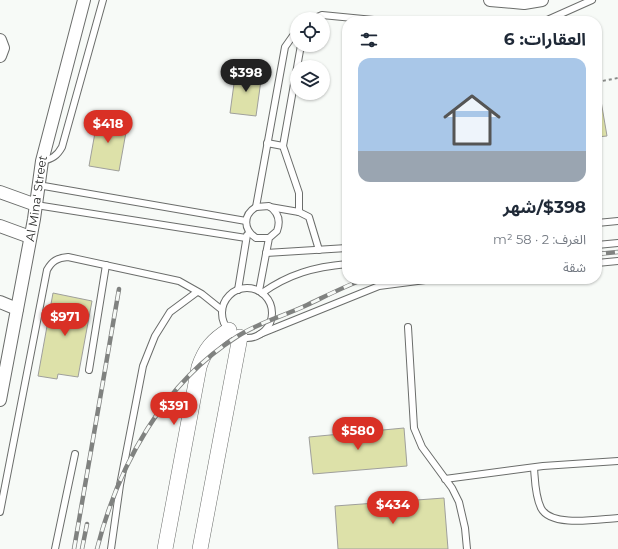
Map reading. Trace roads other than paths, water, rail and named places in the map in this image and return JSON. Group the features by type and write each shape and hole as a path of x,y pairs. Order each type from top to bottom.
{"street":[{"name":"Al Mina' Street","path":"0,400 5,340 17,309 36,204 42,161 84,0"},
{"path":"490,0 524,3 542,0"},
{"path":"0,40 3,48 0,56"},
{"path":"0,192 36,204"},
{"path":"0,226 30,237"},
{"path":"0,302 17,309"},
{"path":"165,549 199,367 204,353 214,339 234,334 200,549"}],"lane":[{"path":"42,161 51,159 58,154 62,147 103,0"},
{"path":"556,16 592,0"},
{"path":"330,17 342,18"},
{"path":"256,207 285,47 290,40"},
{"path":"299,52 283,146 299,193 300,212"},
{"path":"267,143 283,146"},
{"path":"38,185 246,221"},
{"path":"36,204 246,238"},
{"path":"260,292 269,238 277,231 279,225 277,214 269,206"},
{"path":"238,290 248,229 246,221 251,210 256,207 269,206 305,213 312,222 319,250"},
{"path":"602,223 618,221"},
{"path":"248,229 256,238 269,238"},
{"path":"602,245 618,243"},
{"path":"266,253 342,248"},
{"path":"0,512 47,270 51,262 64,257 179,281 222,310"},
{"path":"602,263 618,261"},
{"path":"260,292 296,273 315,267 342,264"},
{"path":"89,370 106,265"},
{"path":"260,334 266,329 272,314 267,299 260,292 252,289 238,290 227,298 222,310 222,317 234,334 247,338 260,334 379,286 394,284"},
{"path":"111,549 120,485 143,366 155,336 170,312 197,292"},
{"path":"408,327 414,428 422,446 459,502 465,528 467,549"},
{"path":"55,549 75,454"},
{"path":"445,479 534,468 618,461"},
{"path":"534,468 541,508 552,518 580,521 618,518"}],"railway":[{"path":"602,254 618,252"},
{"path":"97,549 117,487 131,458 147,429 166,402 187,377 211,355 246,331 353,284"},
{"path":"74,549 119,289"},
{"path":"82,549 87,524"}]}
